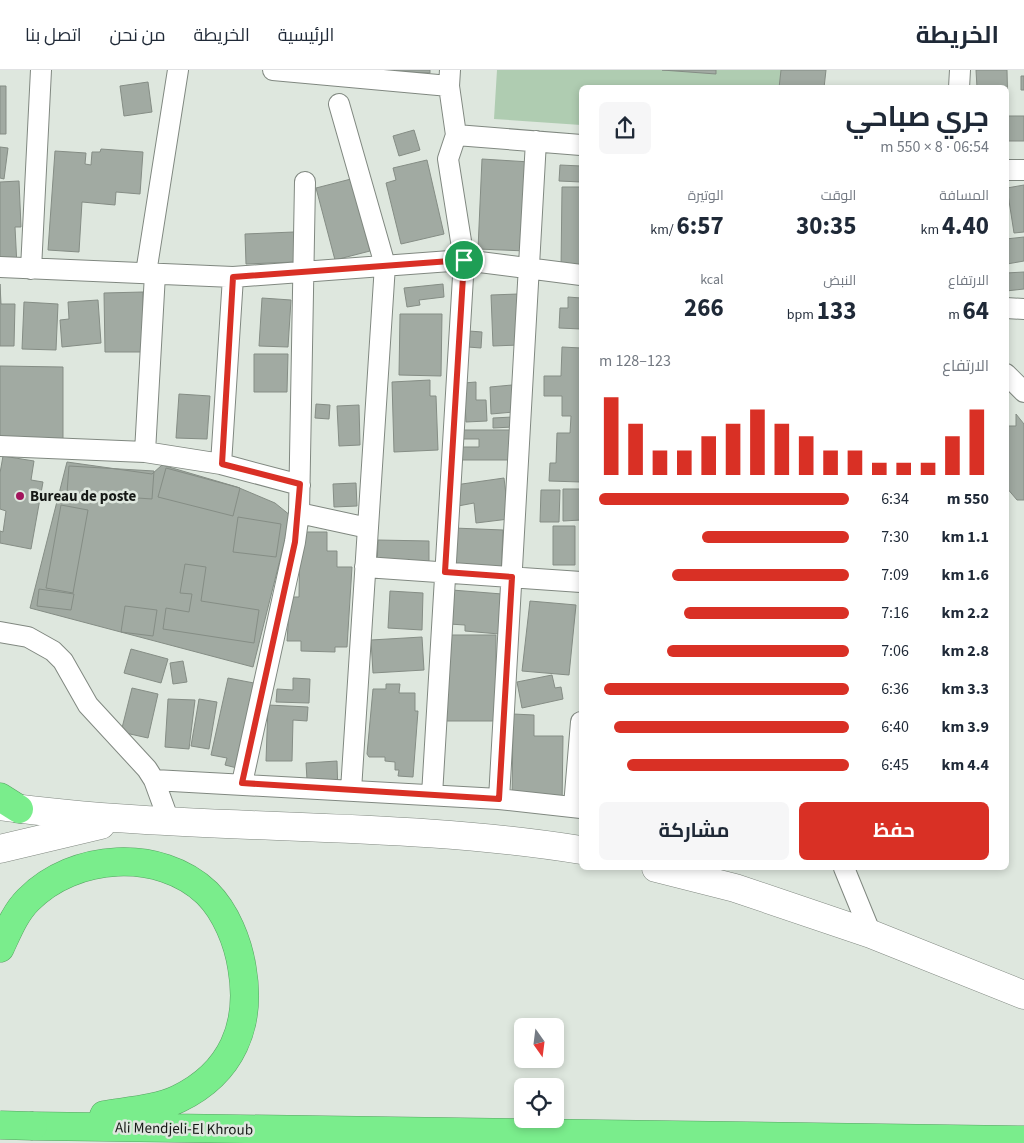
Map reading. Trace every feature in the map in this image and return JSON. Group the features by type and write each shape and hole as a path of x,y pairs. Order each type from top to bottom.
{"highway":[{"path":"0,948 11,924 28,900 51,881 74,871 125,861 154,864 180,874 208,894 224,916 234,937 246,987 244,1015 237,1042 223,1066 201,1085 177,1100 132,1111 34,1126 0,1124 5,1143"},
{"name":"Ali Mendjeli-El Khroub","path":"34,1126 1024,1140"}],"main road":[{"path":"6,804 125,820 439,833 520,840 579,850"},
{"path":"0,849 125,820"},
{"path":"664,870 734,888 871,934 1024,995"}],"street":[{"path":"31,269 41,70"},
{"path":"145,452 150,274 178,70"},
{"path":"273,70 449,78 456,134 448,159 464,260 432,795"},
{"path":"959,85 960,70"},
{"path":"339,104 385,265 351,790"},
{"path":"456,134 579,145"},
{"path":"499,799 536,141"},
{"path":"1009,170 1024,170"},
{"path":"242,783 295,542 300,484 305,182"},
{"path":"0,267 233,277 303,274 385,265 464,260 579,275"},
{"path":"222,464 233,277"},
{"path":"1009,308 1024,309"},
{"path":"1009,377 1024,392"},
{"path":"0,446 145,452 222,464 300,484"},
{"path":"298,513 368,528"},
{"path":"366,567 579,582"},
{"path":"0,632 28,637 53,651 63,661 88,705 147,769 154,780 169,821"},
{"path":"154,780 242,783 499,799 578,807 579,779"},
{"path":"845,870 871,934"}],"green space":[{"path":"497,70 785,70 783,85 579,85 579,125 494,119"}],"building":[{"path":"396,70 430,70 430,73 406,72 405,79 396,78"},
{"path":"662,70 716,70 716,74"},
{"path":"781,70 826,70 824,85 779,85"},
{"path":"976,70 1007,70 1007,85 977,85"},
{"path":"1021,76 1024,76 1024,90 1021,90"},
{"path":"148,82 152,112 124,116 120,86"},
{"path":"0,86 6,86 6,134 0,134"},
{"path":"1009,116 1024,116 1024,141 1009,141"},
{"path":"414,130 420,150 399,156 393,136"},
{"path":"0,147 8,148 4,179 0,178"},
{"path":"101,149 143,152 140,194 116,192 115,205 82,202 79,252 48,250 55,151 86,153 85,164 91,165 92,152 100,152"},
{"path":"482,159 530,162 526,251 478,249"},
{"path":"427,160 444,234 401,244 386,183 396,180 393,168"},
{"path":"560,165 579,166 579,182 559,181"},
{"path":"351,179 370,251 335,260 316,188"},
{"path":"19,181 21,227 15,227 17,266 0,266 0,182"},
{"path":"1024,185 1024,232 1014,233 1009,188"},
{"path":"562,187 579,187 579,269 561,269"},
{"path":"294,232 295,262 246,264 245,234"},
{"path":"1024,237 1024,261 1009,264 1009,239"},
{"path":"1024,272 1024,289 1009,291 1009,273"},
{"path":"0,284 1,304 15,304 14,346 0,346"},
{"path":"443,284 444,297 419,300 420,305 407,307 404,288"},
{"path":"143,292 143,352 105,352 104,293"},
{"path":"518,294 519,345 493,346 491,295"},
{"path":"568,297 579,298 579,329 559,328 560,308 568,308"},
{"path":"262,298 291,300 288,347 259,346"},
{"path":"98,300 101,343 62,347 60,320 69,319 68,302"},
{"path":"24,302 58,304 56,350 22,349"},
{"path":"400,314 442,314 441,376 399,375"},
{"path":"469,331 482,332 481,348 468,347"},
{"path":"562,347 579,348 579,482 549,481 550,463 556,463 557,433 570,433 571,416 562,416 562,396 544,396 544,376 561,376"},
{"path":"254,354 288,354 287,392 254,392"},
{"path":"0,366 63,367 63,440 0,440"},
{"path":"430,380 430,396 436,396 438,450 394,452 392,382"},
{"path":"476,382 476,400 486,400 487,421 466,422 464,383"},
{"path":"512,385 514,412 491,414 490,387"},
{"path":"179,394 210,396 207,439 176,438"},
{"path":"316,404 330,405 329,419 315,418"},
{"path":"359,405 360,445 339,446 337,406"},
{"path":"1016,414 1024,424 1024,500 1017,500 1009,491 1009,426 1016,426"},
{"path":"513,417 513,427 493,428 493,418"},
{"path":"461,430 511,430 512,460 462,460 462,447 479,447 479,439 461,439"},
{"name":"Bureau de poste","path":"3,456 34,461 31,480 43,482 31,549 0,543 0,531 3,532 6,511 0,509 0,473"},
{"path":"67,462 152,474 162,465 237,487 275,503 291,516 253,667 30,608"},
{"path":"69,466 154,471 152,499 67,493"},
{"path":"166,468 240,488 233,516 158,497"},
{"path":"504,478 509,519 476,523 474,503 458,506 455,485"},
{"path":"356,483 357,506 334,507 333,484"},
{"path":"563,489 579,489 579,520 563,521"},
{"path":"541,490 560,490 559,522 540,522"},
{"path":"61,505 88,510 73,593 46,588"},
{"path":"238,517 281,524 276,557 233,552"},
{"path":"553,526 575,526 575,565 553,565"},
{"path":"454,528 503,530 501,575 452,573"},
{"path":"300,532 327,532 327,551 337,551 337,567 352,567 347,647 335,647 335,652 301,651 301,641 287,641 290,597 299,597"},
{"path":"378,540 429,541 429,568 377,567"},
{"path":"185,564 206,567 201,601 259,610 254,643 163,629 166,608 189,612 192,594 180,593"},
{"path":"39,589 74,594 71,610 37,606"},
{"path":"452,590 502,594 499,634 465,631 465,625 449,624"},
{"path":"390,591 423,593 422,630 388,628"},
{"path":"530,601 576,605 569,675 522,671"},
{"path":"125,606 157,610 153,636 121,632"},
{"path":"446,635 496,635 496,721 446,721"},
{"path":"422,637 424,670 373,673 371,640"},
{"path":"131,649 168,659 161,683 124,673"},
{"path":"183,661 187,682 173,684 170,663"},
{"path":"552,675 555,688 561,687 563,699 522,708 517,682"},
{"path":"228,678 259,684 241,769 225,765 227,758 211,755"},
{"path":"293,678 310,679 309,703 276,702 277,689 293,690"},
{"path":"386,684 400,684 399,693 415,693 415,711 418,711 413,777 398,776 399,770 395,770 395,762 385,761 385,757 369,757 367,754 373,689 386,689"},
{"path":"132,688 158,694 148,738 121,732"},
{"path":"168,699 195,700 189,749 165,747"},
{"path":"199,699 217,702 209,749 191,746"},
{"path":"268,705 308,707 307,721 293,720 292,761 266,761"},
{"path":"513,714 534,715 534,736 563,736 562,808 512,807"},
{"path":"337,761 338,796 308,797 306,763"}],"place":[{"name":"Bureau de poste","path":"20,496"}],"route":[{"path":"464,260 445,572 512,577 499,799 242,783 295,542 300,484 222,464 233,277 303,274 385,265 464,260"}]}
